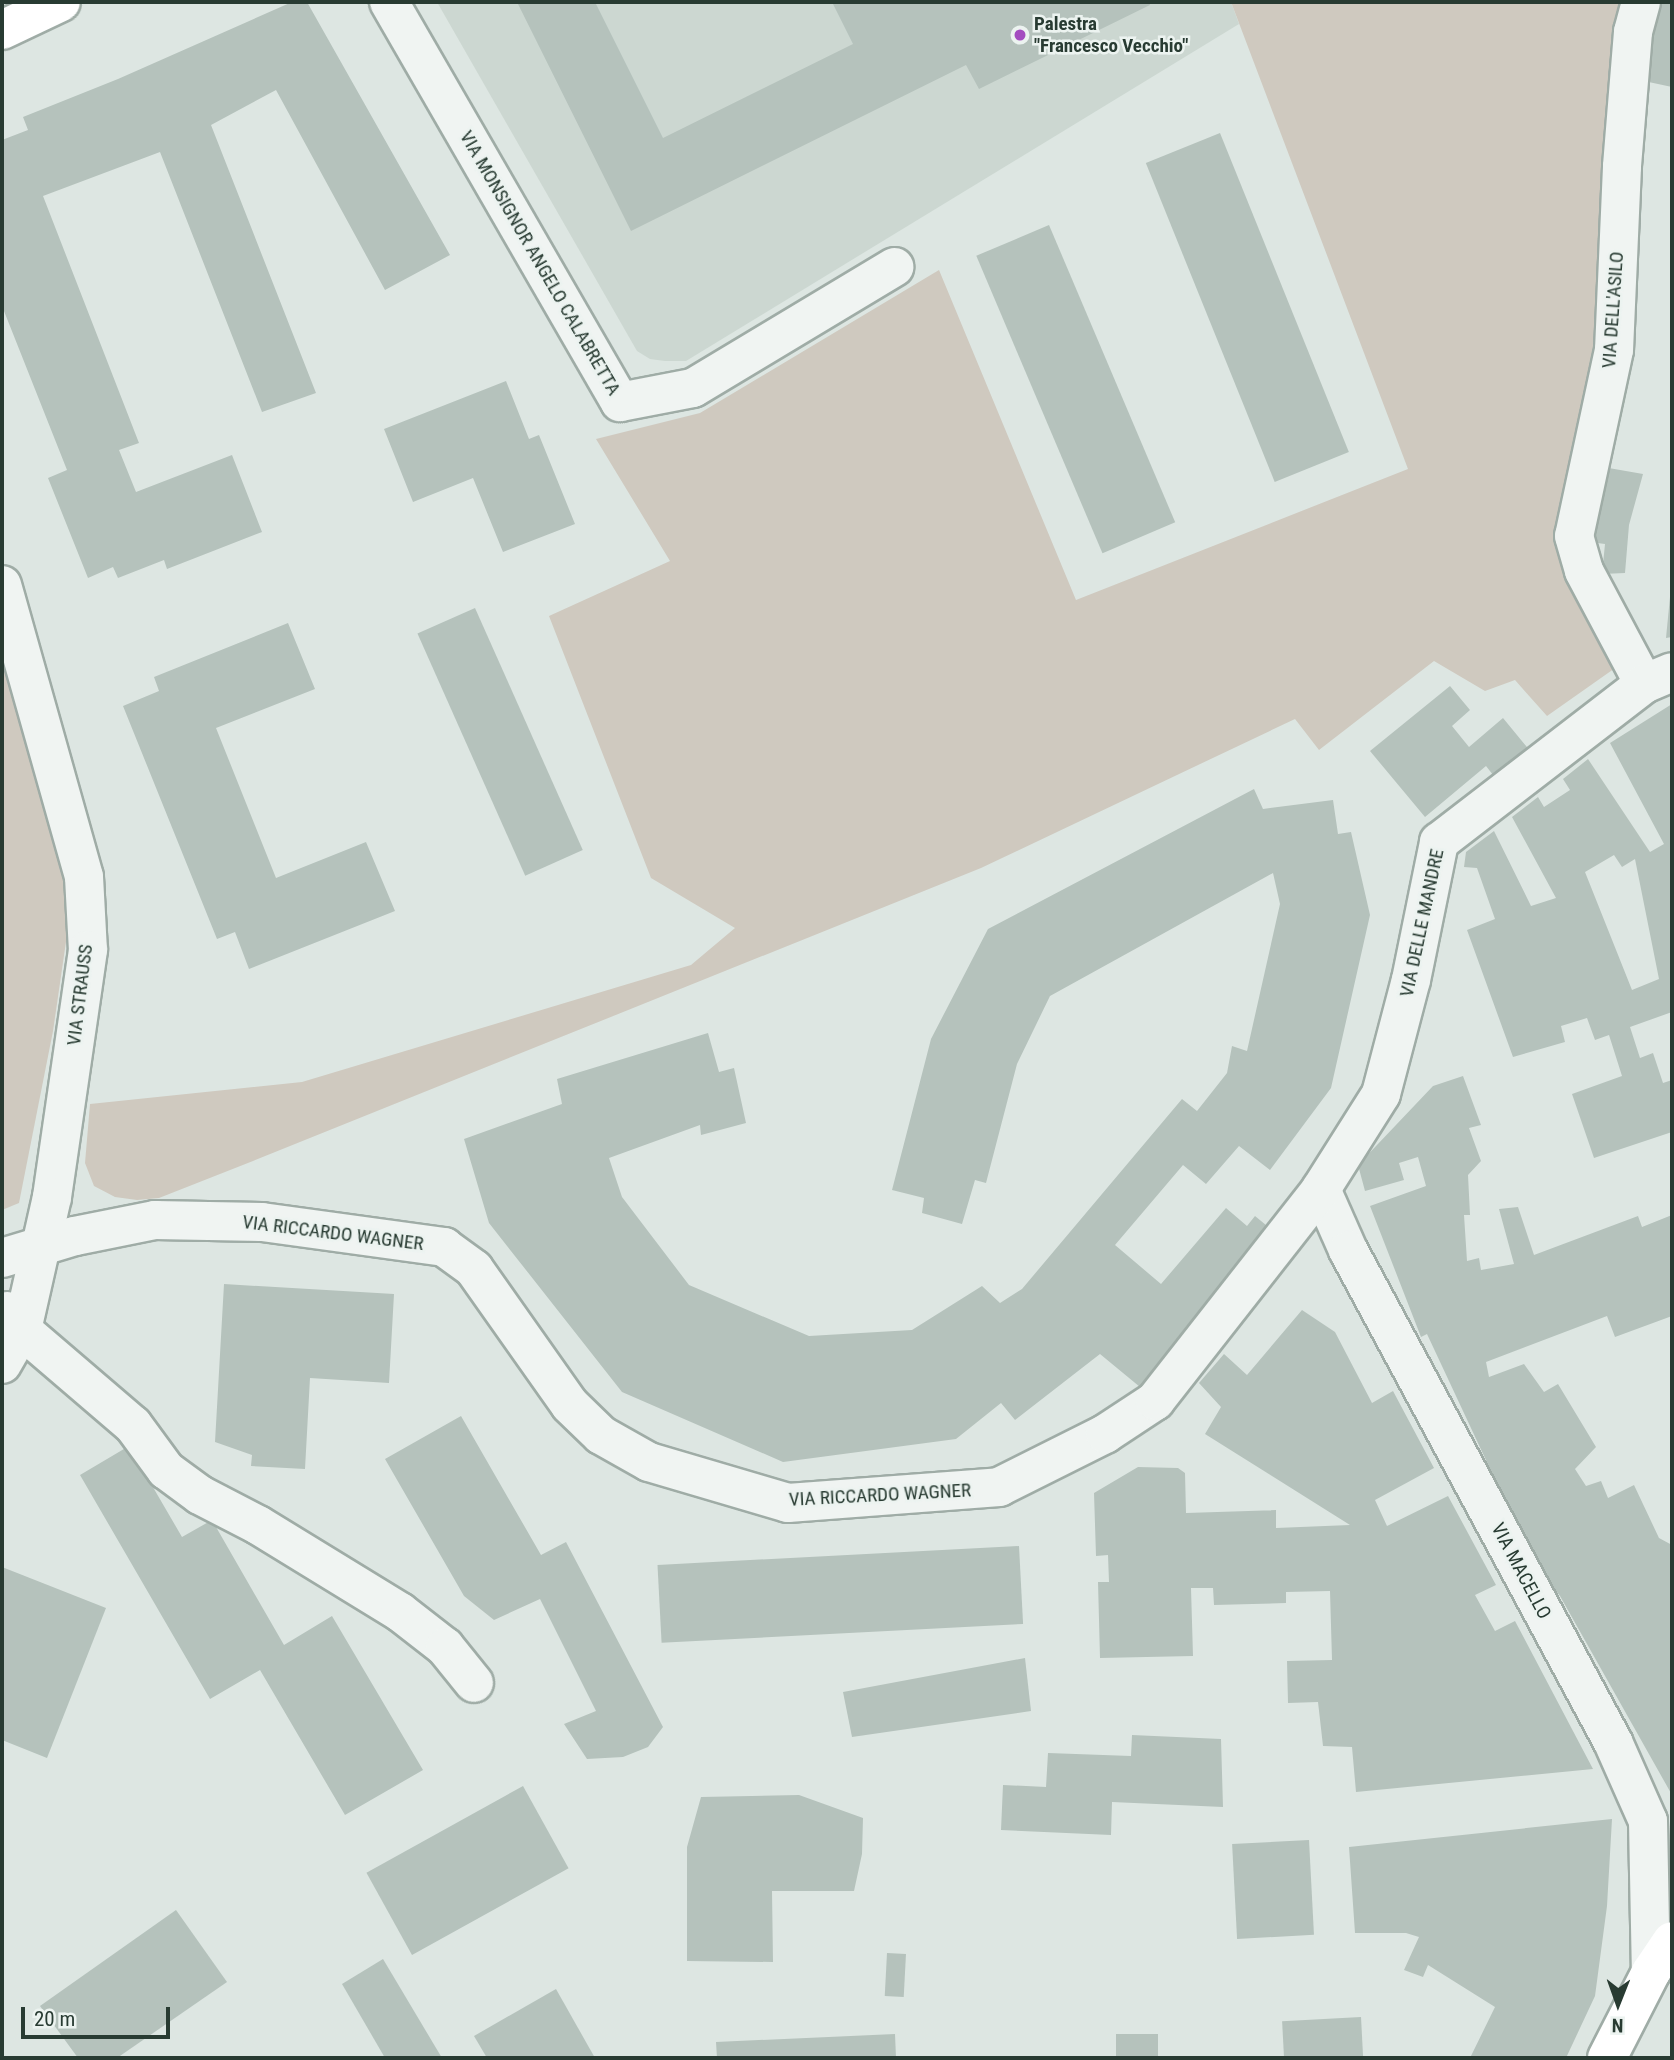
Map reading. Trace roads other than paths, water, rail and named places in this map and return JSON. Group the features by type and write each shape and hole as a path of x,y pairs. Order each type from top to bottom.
{"street":[{"path":"2,30 61,2"},
{"name":"VIA MONSIGNOR ANGELO CALABRETTA","path":"388,2 620,402 693,388 894,267"},
{"name":"VIA DELL'ASILO","path":"1641,2 1633,32 1622,167 1614,350 1574,536 1584,571 1658,678"},
{"name":"VIA STRAUSS","path":"2,585 84,877 88,950 42,1247 12,1317 2,1364"},
{"name":"VIA DELLE MANDRE","path":"1321,1189 1381,1094 1411,980 1439,842 1658,678"},
{"name":"VIA RICCARDO WAGNER","path":"2,1258 75,1236 155,1220 262,1222 444,1247 474,1269 570,1405 601,1435 649,1462 789,1503 999,1487 1105,1434 1155,1401 1321,1189"},
{"name":"VIA MACELLO","path":"1321,1189 1348,1250 1613,1742 1648,1821 1651,1972"},
{"path":"12,1317 133,1425 166,1470 200,1495 258,1525 400,1612 445,1647 474,1683"},
{"path":"1607,2058 1651,1972 1672,1941"}],"place":[{"name":"Palestra \"Francesco Vecchio\"","path":"1020,35"}]}
